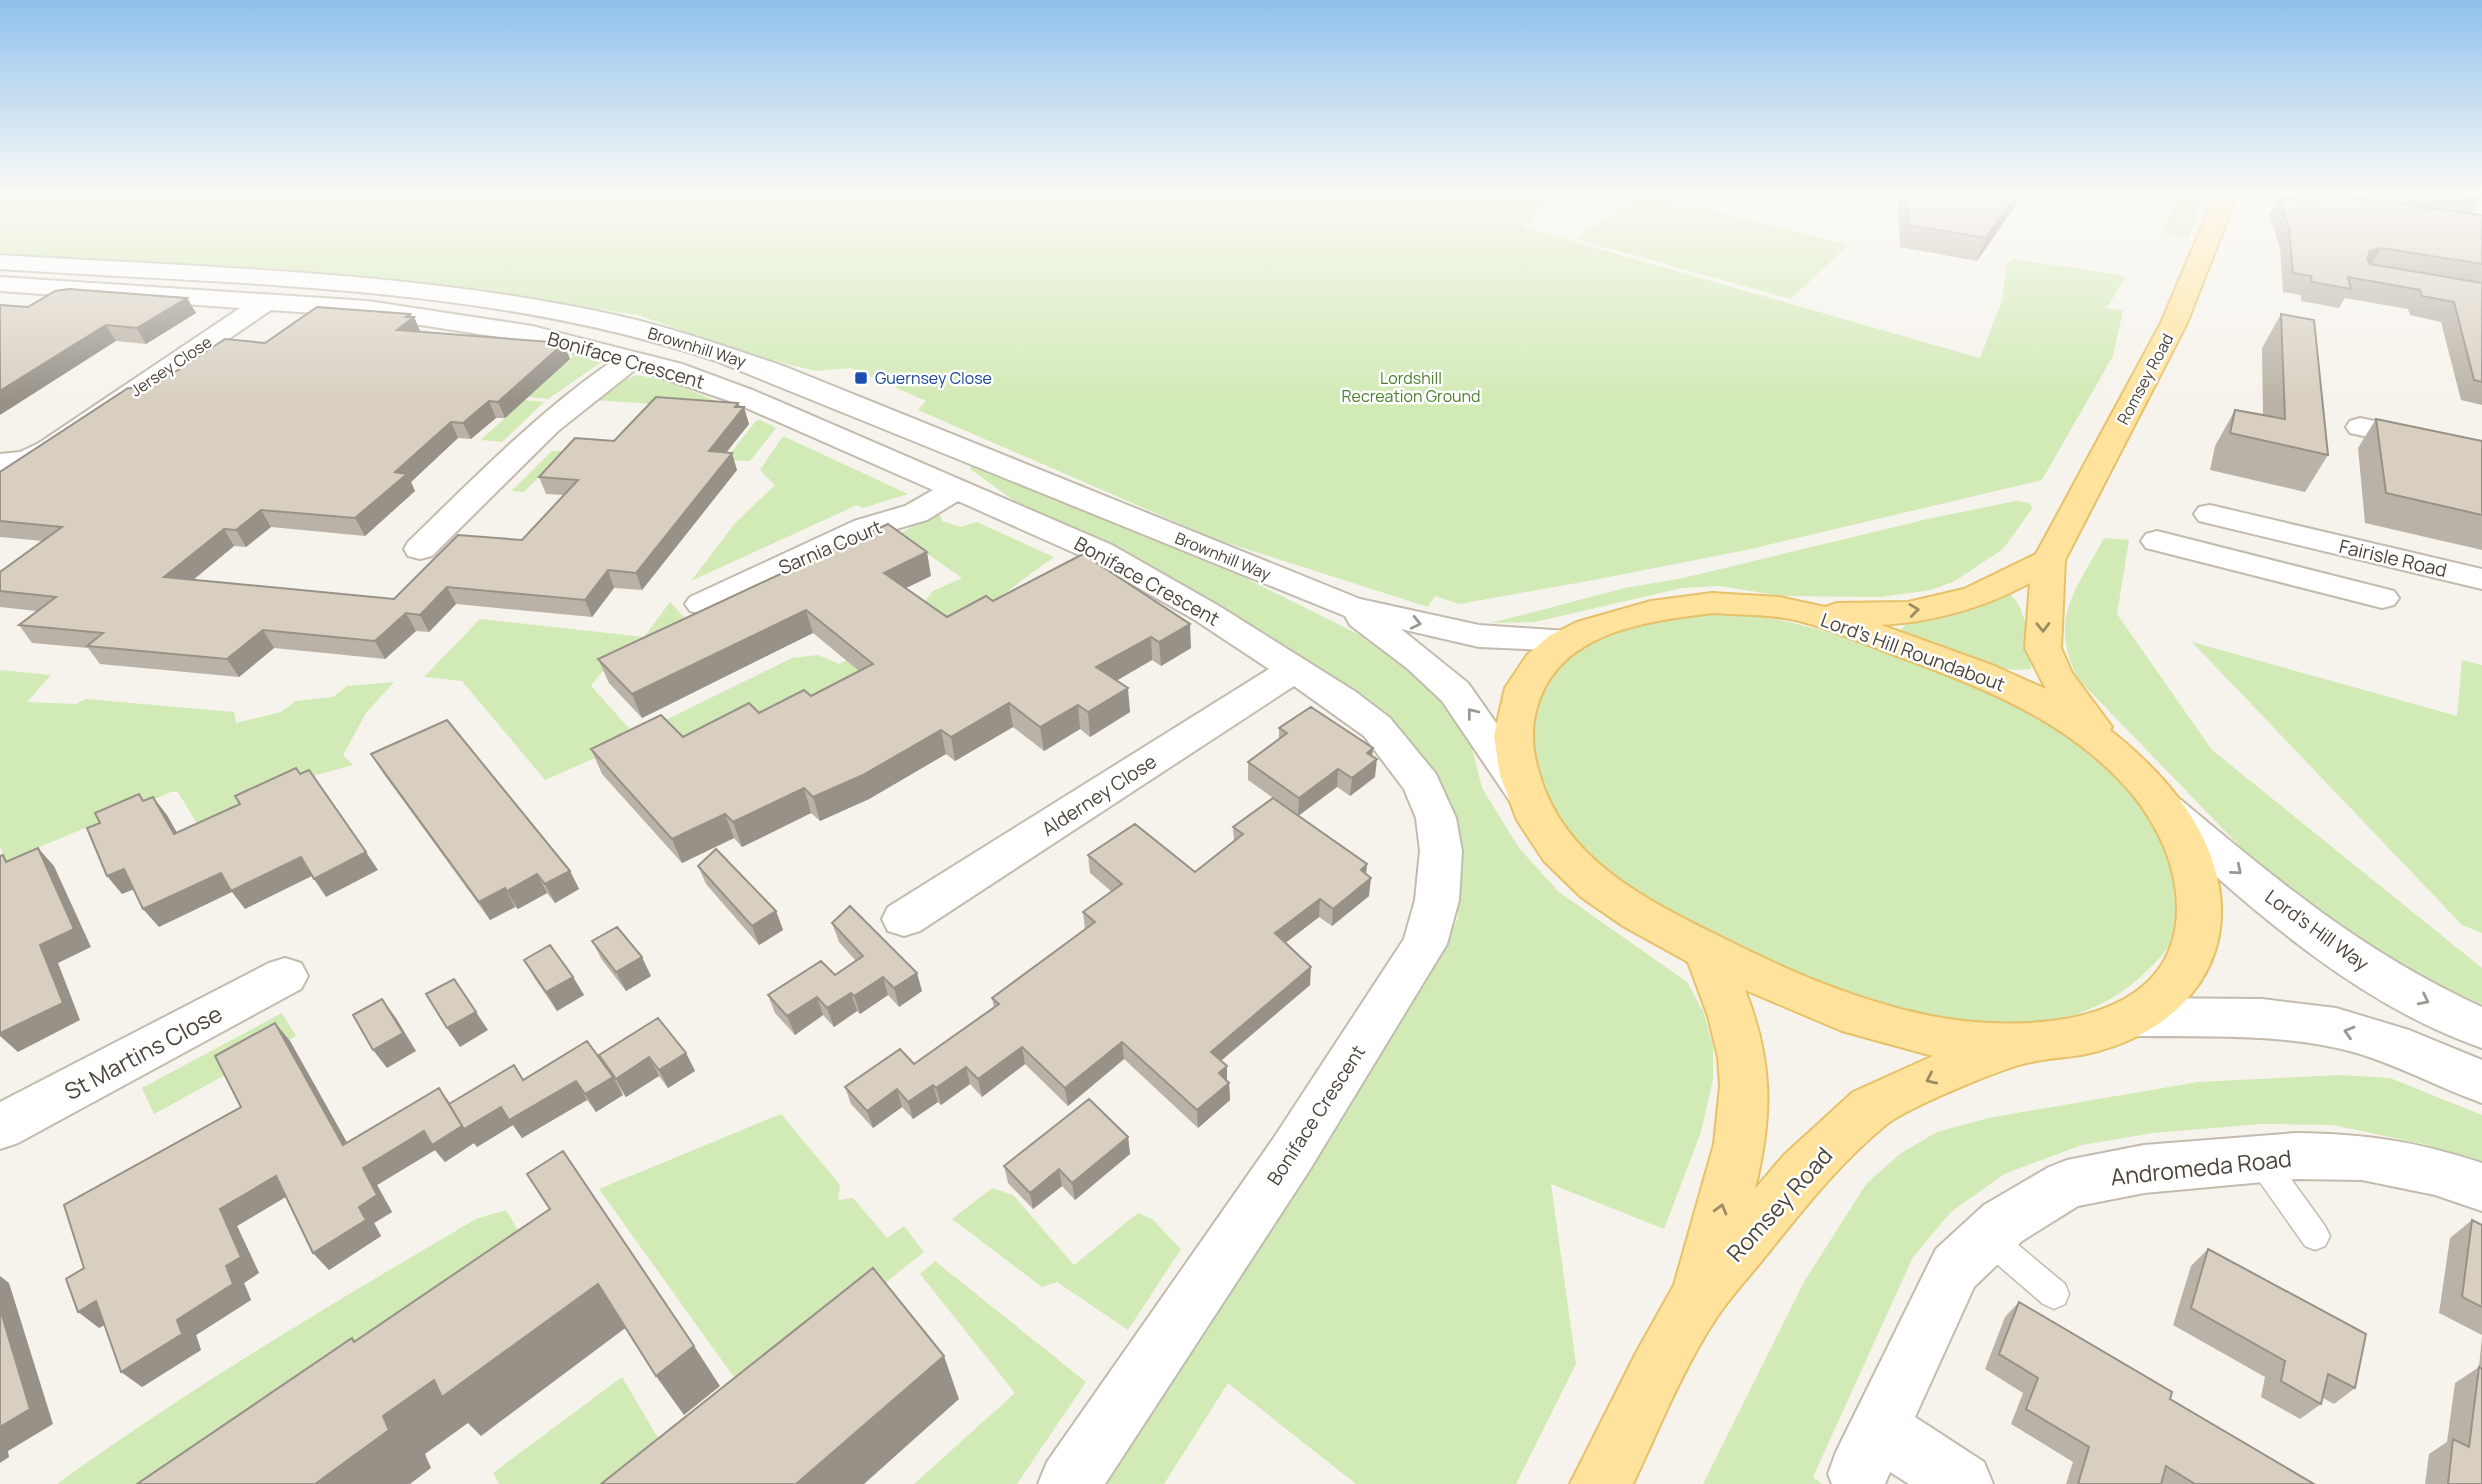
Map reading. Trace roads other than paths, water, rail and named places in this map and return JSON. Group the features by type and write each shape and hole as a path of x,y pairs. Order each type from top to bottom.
{"main road":[{"name":"Romsey Road","path":"2111,752 2056,676 2043,648 2043,615 2049,560 2174,323 2199,262"},
{"path":"1797,610 1849,615 1941,606 1978,595 2049,560"},
{"name":"Lord's Hill Roundabout","path":"1712,603 1797,610 2004,684 2060,716 2111,752 2167,810 2192,860 2200,895 2198,942 2179,977 2162,998 2138,1017 2112,1028 2063,1040 2018,1046 1936,1039 1877,1024 1815,1001 1706,950 1636,914 1601,890 1562,854 1538,825 1523,790 1512,747 1517,696 1535,670 1569,640 1593,626 1652,609 1712,603"},
{"name":"Romsey Road","path":"1697,1298 1742,1132 1745,1095 1742,1055 1706,950"},
{"name":"Romsey Road","path":"1601,1484 1697,1298 1802,1172 1871,1107 1944,1073 2018,1046"}],"street":[{"name":"Brownhill Way","path":"4,262 248,278 466,298 570,313 669,337 776,373 1350,607 1479,636 1569,640"},
{"name":"Boniface Crescent","path":"0,284 368,309 466,321 633,359 715,384 1119,561 1159,583 1377,727 1422,784 1436,818 1441,851 1437,900 1426,944 1291,1155 1069,1484"},
{"name":"Jersey Close","path":"0,463 27,460 49,449 266,302"},
{"path":"420,549 547,423 578,396 633,359"},
{"path":"2360,427 2482,452"},
{"name":"Sarnia Court","path":"702,604 866,528 915,513 957,489"},
{"name":"Fairisle Road","path":"2210,514 2482,579"},
{"path":"2305,536 2306,578"},
{"name":"Fairisle Road","path":"2157,541 2382,598"},
{"name":"Brownhill Way","path":"1350,607 1421,661 1455,692 1523,790"},
{"name":"Alderney Close","path":"904,919 1294,670"},
{"name":"Lord's Hill Way","path":"2167,810 2275,901 2341,952 2401,989 2482,1028"},
{"name":"St Martins Close","path":"0,1126 285,976"},
{"path":"2138,1017 2267,1019 2336,1028 2405,1049 2482,1082"},
{"name":"Andromeda Road","path":"1962,1484 1870,1451 1955,1268 2003,1223 2067,1184 2144,1169 2260,1159 2362,1157 2435,1171 2482,1187"}],"lane":[{"path":"2260,1159 2315,1236"},
{"path":"1989,1238 2054,1294"}],"place":[{"name":"Guernsey Close","path":"861,378"}],"park label":[{"name":"Lordshill Recreation Ground","path":"1411,387"}]}
